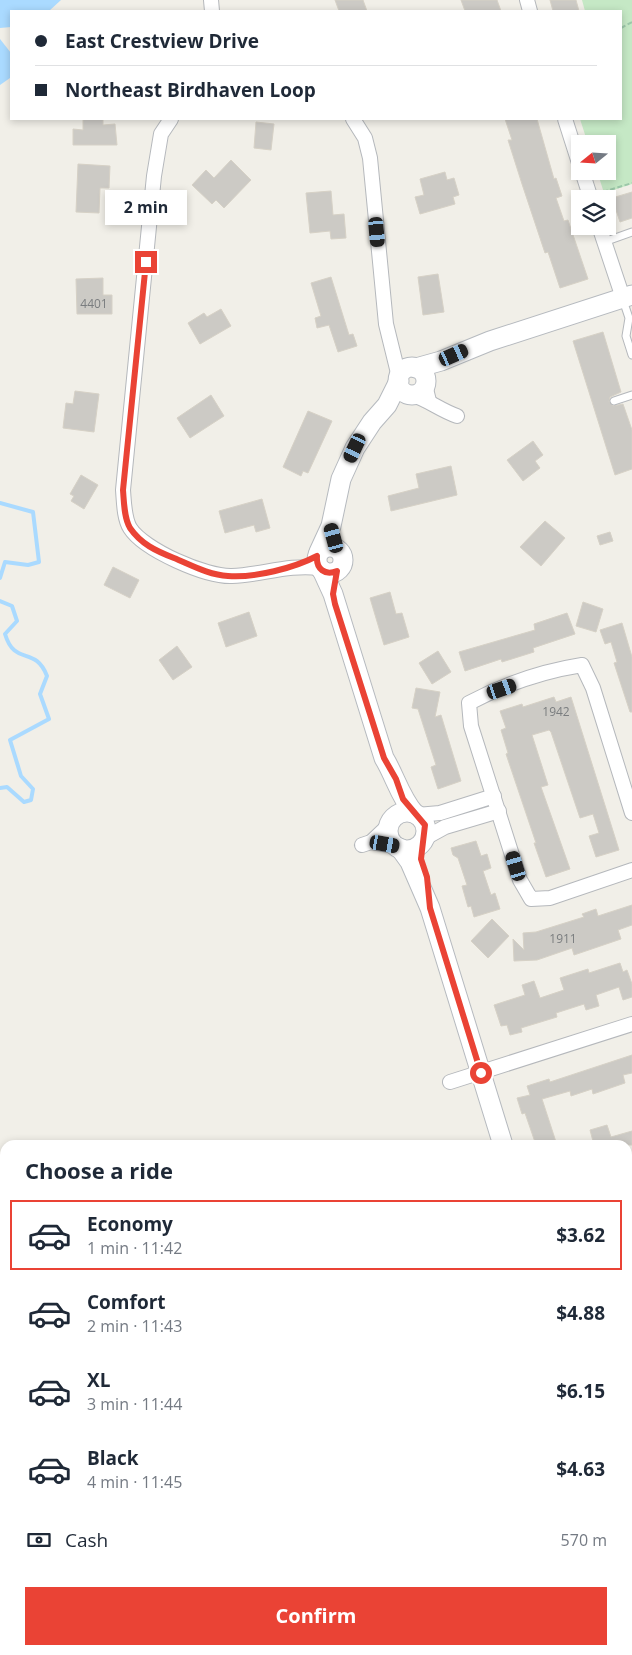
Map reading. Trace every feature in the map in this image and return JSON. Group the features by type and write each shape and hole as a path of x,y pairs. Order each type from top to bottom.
{"street":[{"path":"170,120 162,134 154,176 123,490 129,526 140,540 154,550 210,572 228,576 244,576 325,561"},
{"path":"354,120 365,138 370,158 389,344 394,355 414,383 438,410 457,416"},
{"path":"565,120 571,138"},
{"path":"430,908 427,877 421,859 425,825 403,799 396,779 384,758 353,664 325,561 341,478 355,448 372,422 387,405 441,361 490,341 627,297 602,235"},
{"path":"632,813 593,688 582,665 564,668 487,694 469,703 472,726 498,811 520,880 531,899 550,898 632,870"},
{"path":"384,758 386,782 392,804 389,836 410,862 430,908 501,1140"},
{"path":"494,796 440,813 402,813 366,843 413,849 445,827 498,811"},
{"path":"450,1082 632,1024"}],"lane":[{"path":"604,242 632,232"},
{"path":"627,297 629,318 626,336 632,355"},
{"path":"614,401 632,395"}],"path":[{"path":"611,190 632,183"}],"green space":[{"path":"582,0 632,0 632,184 613,190 603,190 600,180 616,180 616,135 585,135 580,120 622,120 622,10 585,10"}],"water":[{"path":"0,0 61,0 50,10 10,10 10,27 0,28"},
{"path":"0,39 10,52 10,78 0,85"}],"building":[{"path":"335,0 363,0 367,10 339,10"},
{"path":"461,0 497,0 501,10 465,10"},
{"path":"550,0 576,0 579,10 553,10"},
{"path":"83,120 103,120 103,125 115,124 117,145 73,145 73,129 83,130"},
{"path":"505,120 537,120 554,179 556,178 562,196 556,198 564,221 568,220 571,235 573,235 588,279 560,288 548,252 545,253 508,140 512,140"},
{"path":"256,122 274,124 271,150 254,148"},
{"path":"231,160 251,180 224,208 216,200 212,204 192,185 206,170 214,178"},
{"path":"78,164 110,166 109,188 100,188 99,213 76,212"},
{"path":"445,172 447,180 454,178 459,195 453,197 455,204 420,214 415,197 424,195 420,179"},
{"path":"331,191 333,215 344,214 346,238 331,239 330,231 310,233 306,193"},
{"path":"632,192 632,218 620,222 616,210 616,197"},
{"path":"438,274 444,312 423,315 418,277"},
{"path":"331,277 349,335 353,334 357,346 338,352 329,325 317,328 315,318 321,316 311,283"},
{"path":"103,278 103,295 112,295 112,314 77,314 76,279"},
{"path":"221,309 231,326 200,344 188,323 204,313 207,317"},
{"path":"603,332 621,392 610,397 609,402 613,406 623,404 632,430 632,469 615,475 573,341"},
{"path":"75,391 99,394 94,432 63,428 66,403 73,404"},
{"path":"211,395 224,416 190,438 177,418"},
{"path":"308,411 332,421 308,473 303,471 301,476 283,467"},
{"path":"533,441 543,455 535,461 540,468 523,481 507,460"},
{"path":"451,466 457,495 391,511 388,496 419,488 416,474"},
{"path":"81,475 98,485 84,509 71,501 74,496 70,494"},
{"path":"262,499 270,528 256,532 254,525 225,533 219,511"},
{"path":"545,521 565,538 541,566 520,547"},
{"path":"610,532 613,541 600,545 597,536"},
{"path":"113,567 139,580 130,598 104,585"},
{"path":"390,592 396,614 402,613 409,637 384,645 370,598"},
{"path":"583,602 603,609 596,632 576,626"},
{"path":"249,612 257,636 226,647 218,623"},
{"path":"567,613 575,634 533,648 534,652 502,662 501,659 465,671 459,652 535,630 534,624"},
{"path":"622,623 632,657 632,712 630,712 614,663 617,662 611,642 605,644 600,630"},
{"path":"177,646 192,667 173,680 159,660"},
{"path":"438,651 451,672 432,684 419,663"},
{"path":"416,688 440,692 435,717 441,715 461,781 438,789 431,767 436,765 418,709 412,708"},
{"path":"554,697 556,702 571,697 619,850 596,857 589,836 599,833 593,814 580,818 551,732 549,730 532,735 548,785 541,787 570,869 546,877 506,754 508,753 501,730 506,728 500,711 522,704 523,707"},
{"path":"476,841 481,856 487,854 491,868 483,871 491,895 495,893 500,909 474,917 471,906 468,907 462,886 467,885 458,858 453,855 451,848"},
{"path":"632,905 632,925 618,930 621,939 574,955 572,948 537,960 514,961 513,939 524,950 523,933 536,932 584,917 582,914 596,909 598,916"},
{"path":"492,919 509,936 488,958 471,941"},
{"path":"620,963 623,972 627,970 632,984 632,997 623,1000 619,987 596,995 599,1006 586,1010 584,1004 556,1013 557,1017 521,1028 522,1032 510,1035 507,1025 501,1026 494,1005 525,995 522,985 534,981 540,998 564,990 560,978 588,969 589,973"},
{"path":"632,1055 632,1073 623,1075 625,1083 593,1094 592,1089 571,1096 570,1091 542,1099 555,1140 534,1140 525,1113 522,1114 517,1098 530,1095 527,1086 549,1079 550,1082"},
{"path":"607,1125 611,1137 632,1131 632,1140 593,1140 590,1130"}],"waterway":[{"path":"0,503 33,512 39,562 28,565 5,562 0,578"},
{"path":"0,601 12,606 17,621 5,634 9,644 20,654 37,661 47,676 40,694 49,719 10,740 21,776 33,789 31,800 24,802 7,787 0,788"}],"route":[{"path":"146,262 123,490 129,526 140,540 154,550 210,572 228,576 244,576 298,566 317,556 319,568 330,573 337,571 333,594 335,604 384,758 396,779 407,806 421,818 425,825 426,834 423,841 421,859 427,877 430,908 481,1073"}]}
